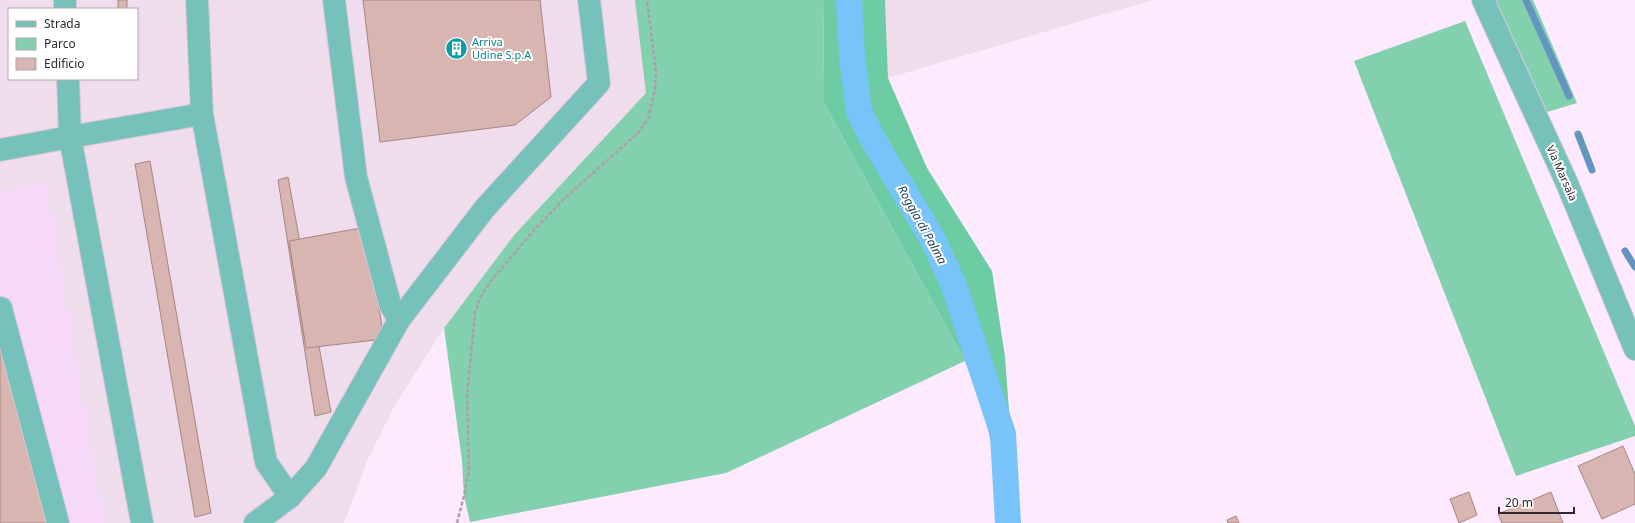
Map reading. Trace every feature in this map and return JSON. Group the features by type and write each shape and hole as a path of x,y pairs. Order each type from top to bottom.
{"street":[{"path":"197,0 202,114 266,462 290,497"},
{"path":"334,0 356,178 390,304 399,320"},
{"path":"255,523 290,497 305,482 326,454 399,320 485,208 599,83 589,0"},
{"name":"Via Marsala","path":"1483,0 1566,181 1635,349"},
{"path":"68,80 70,137 142,523"},
{"path":"0,150 202,114"},
{"path":"1,308 58,523"}],"path":[{"path":"457,523 469,469 467,395 475,313 480,298 490,282 536,228 566,198 638,133 648,118 655,90 656,71 647,0"}],"shaded area":[{"path":"0,0 635,0 647,93 515,234 444,328 395,405 368,459 344,523 104,523 46,181 0,192"},
{"path":"885,0 1153,0 888,78"},
{"path":"46,181 104,523 0,523 0,192"}],"green space":[{"path":"635,0 824,0 823,101 965,361 726,473 470,522 464,496 462,461 444,328 515,234 646,93"},
{"path":"824,0 885,0 888,78 927,168 992,271 1005,357 1011,436 993,454 986,418 965,361 823,101"},
{"path":"1495,0 1533,0 1577,103 1547,112"},
{"path":"1465,21 1635,426 1635,436 1516,476 1354,61"}],"building":[{"path":"118,0 127,0 127,8 118,8"},
{"name":"Arriva Udine S.p.A","path":"363,0 540,0 551,97 515,125 380,142"},
{"path":"150,161 211,513 195,517 135,164"},
{"path":"288,177 331,412 315,416 278,180"},
{"path":"366,227 384,339 306,348 289,241"},
{"path":"0,321 49,523 0,523"},
{"path":"1623,446 1635,474 1635,504 1602,519 1578,466"},
{"path":"1469,492 1477,515 1459,523 1450,499"},
{"path":"1551,492 1563,523 1502,523 1498,514"},
{"path":"1236,516 1239,523 1228,523 1227,520"}],"waterway":[{"name":"Roggia di Palma","path":"849,0 852,56 859,111 871,136 932,238 954,286 1003,434 1008,523"},
{"path":"1526,0 1569,96"},
{"path":"1578,134 1592,170"},
{"path":"1625,251 1635,267"}],"place":[{"name":"Arriva Udine S.p.A","path":"457,48"}]}
